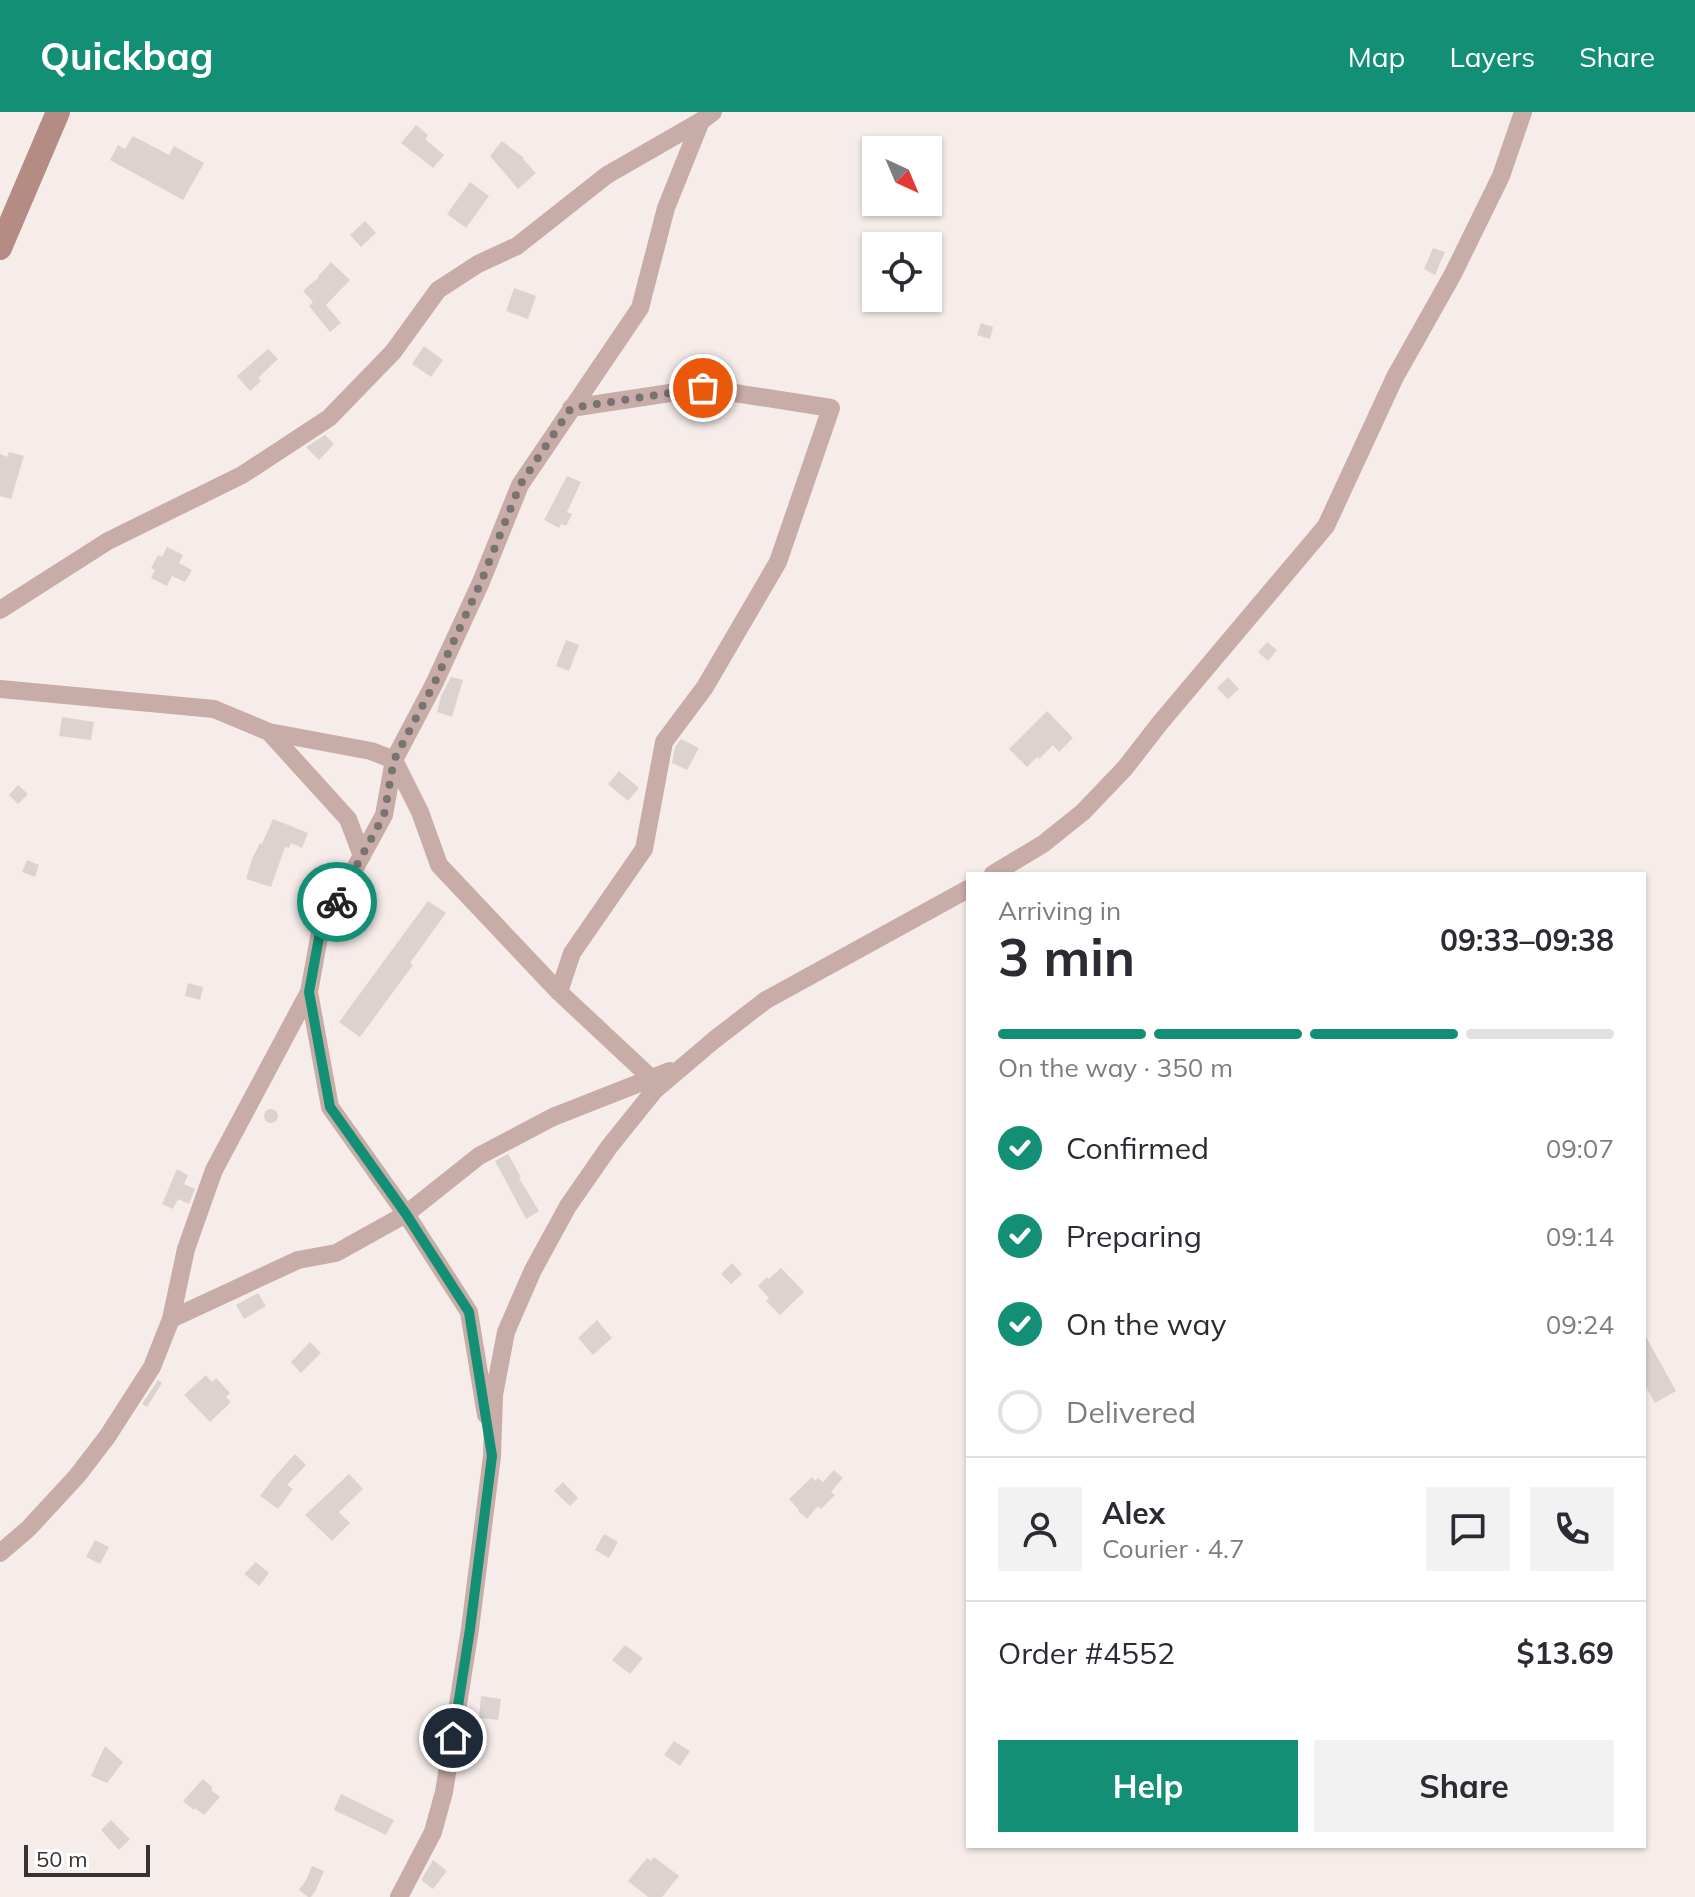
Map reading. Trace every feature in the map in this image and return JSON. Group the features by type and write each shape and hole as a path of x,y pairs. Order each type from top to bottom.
{"street":[{"path":"0,248 58,112"},
{"path":"996,872 1043,844 1083,812 1125,768 1326,526 1395,377 1453,274 1501,176 1523,112"},
{"path":"0,1553 28,1529 77,1476 107,1437 152,1367 171,1319 186,1249 214,1170 309,992 320,932 384,815 394,760 434,684 475,595 520,485 640,308 666,208 707,117"},
{"path":"0,610 108,541 242,475 329,418 393,352 438,290 478,264 517,246 607,175 707,117"},
{"path":"559,992 572,953 644,849 664,742 705,687 778,562 831,408 703,388 571,408"},
{"path":"0,689 214,709 269,732 371,751 394,760 420,812 439,865 559,992 651,1078"},
{"path":"269,732 348,819 362,856"},
{"path":"399,1897 433,1832 444,1792 470,1629 492,1456 494,1395 506,1332 533,1270 568,1206 609,1147 654,1091 766,1000 966,890"},
{"path":"309,992 330,1107 406,1214 469,1312 492,1456"},
{"path":"171,1319 298,1260 336,1253 406,1214 479,1156 553,1117 684,1066"}],"building":[{"path":"416,125 428,135 425,139 444,155 433,168 401,143"},
{"path":"133,136 169,155 174,146 204,163 183,200 110,160 118,145 125,149"},
{"path":"502,141 524,158 536,173 518,189 490,156"},
{"path":"470,182 489,196 466,228 447,214"},
{"path":"365,221 376,233 361,247 350,235"},
{"path":"1433,248 1445,252 1435,275 1424,269"},
{"path":"331,262 350,280 326,305 341,323 330,332 309,306 313,302 303,291"},
{"path":"514,288 536,296 528,319 506,311"},
{"path":"981,323 993,327 990,339 977,335"},
{"path":"424,346 443,360 431,377 412,364"},
{"path":"268,349 278,359 258,378 261,381 250,391 237,376"},
{"path":"325,435 334,444 319,460 306,447"},
{"path":"9,452 24,456 11,499 0,496 0,454 7,457"},
{"path":"567,476 581,482 567,512 572,514 566,526 561,524 559,528 544,520"},
{"path":"167,547 183,555 179,563 192,570 185,582 172,576 167,586 151,578 155,570 151,568"},
{"path":"566,640 579,645 569,671 556,666"},
{"path":"1267,642 1277,650 1268,661 1258,652"},
{"path":"451,677 463,680 452,717 437,712"},
{"path":"1228,677 1239,689 1228,699 1217,688"},
{"path":"1047,711 1073,738 1059,752 1053,745 1027,767 1009,749"},
{"path":"62,717 94,722 91,740 59,736"},
{"path":"681,739 699,748 687,770 672,763 675,747"},
{"path":"619,771 639,788 628,801 608,784"},
{"path":"18,785 28,794 18,804 9,795"},
{"path":"273,819 308,833 302,848 291,843 289,848 285,847 271,887 246,879 252,859"},
{"path":"27,860 39,865 35,877 22,872"},
{"path":"428,901 446,913 410,963 413,965 360,1037 339,1022"},
{"path":"188,983 203,987 200,1000 185,996"},
{"path":"271,1109 278,1116 271,1123 264,1116"},
{"path":"508,1154 539,1211 526,1219 495,1161"},
{"path":"177,1169 188,1175 184,1184 195,1189 189,1204 178,1199 173,1209 162,1204"},
{"path":"732,1263 742,1274 731,1284 721,1274"},
{"path":"781,1268 804,1292 780,1315 766,1301 769,1298 758,1286"},
{"path":"258,1293 266,1306 244,1319 236,1305"},
{"path":"597,1320 612,1338 593,1355 578,1338"},
{"path":"1646,1337 1676,1391 1655,1403 1646,1387"},
{"path":"310,1342 321,1353 301,1373 291,1362"},
{"path":"206,1375 212,1382 216,1378 230,1393 226,1397 231,1402 210,1422 184,1395"},
{"path":"158,1380 162,1383 147,1407 142,1404"},
{"path":"295,1454 306,1465 287,1485 293,1489 278,1509 260,1496"},
{"path":"834,1470 843,1478 831,1492 835,1495 821,1509 818,1506 807,1519 789,1499 812,1477 815,1481 818,1478 823,1482"},
{"path":"349,1474 363,1489 339,1512 350,1523 332,1541 305,1515"},
{"path":"563,1482 578,1498 570,1506 554,1491"},
{"path":"604,1534 618,1542 609,1558 595,1550"},
{"path":"95,1540 109,1547 100,1564 86,1557"},
{"path":"256,1562 269,1573 259,1586 244,1574"},
{"path":"625,1645 643,1658 630,1674 612,1660"},
{"path":"481,1696 501,1699 498,1720 479,1718"},
{"path":"674,1741 690,1751 680,1766 664,1755"},
{"path":"105,1746 123,1762 107,1783 91,1776"},
{"path":"203,1779 220,1797 204,1815 183,1801"},
{"path":"341,1794 394,1820 386,1835 334,1810"},
{"path":"111,1820 130,1839 119,1850 101,1830"},
{"path":"654,1857 679,1876 662,1897 648,1897 628,1881 647,1858 651,1861"},
{"path":"433,1860 447,1871 433,1889 421,1880"},
{"path":"312,1866 324,1871 315,1892 308,1897 299,1890"}],"way so far":[{"path":"337,902 384,815 394,760 434,684 481,582 520,485 571,408 703,388"}],"route":[{"path":"337,902 320,932 309,992 330,1107 406,1214 469,1312 492,1456 453,1738"}]}
